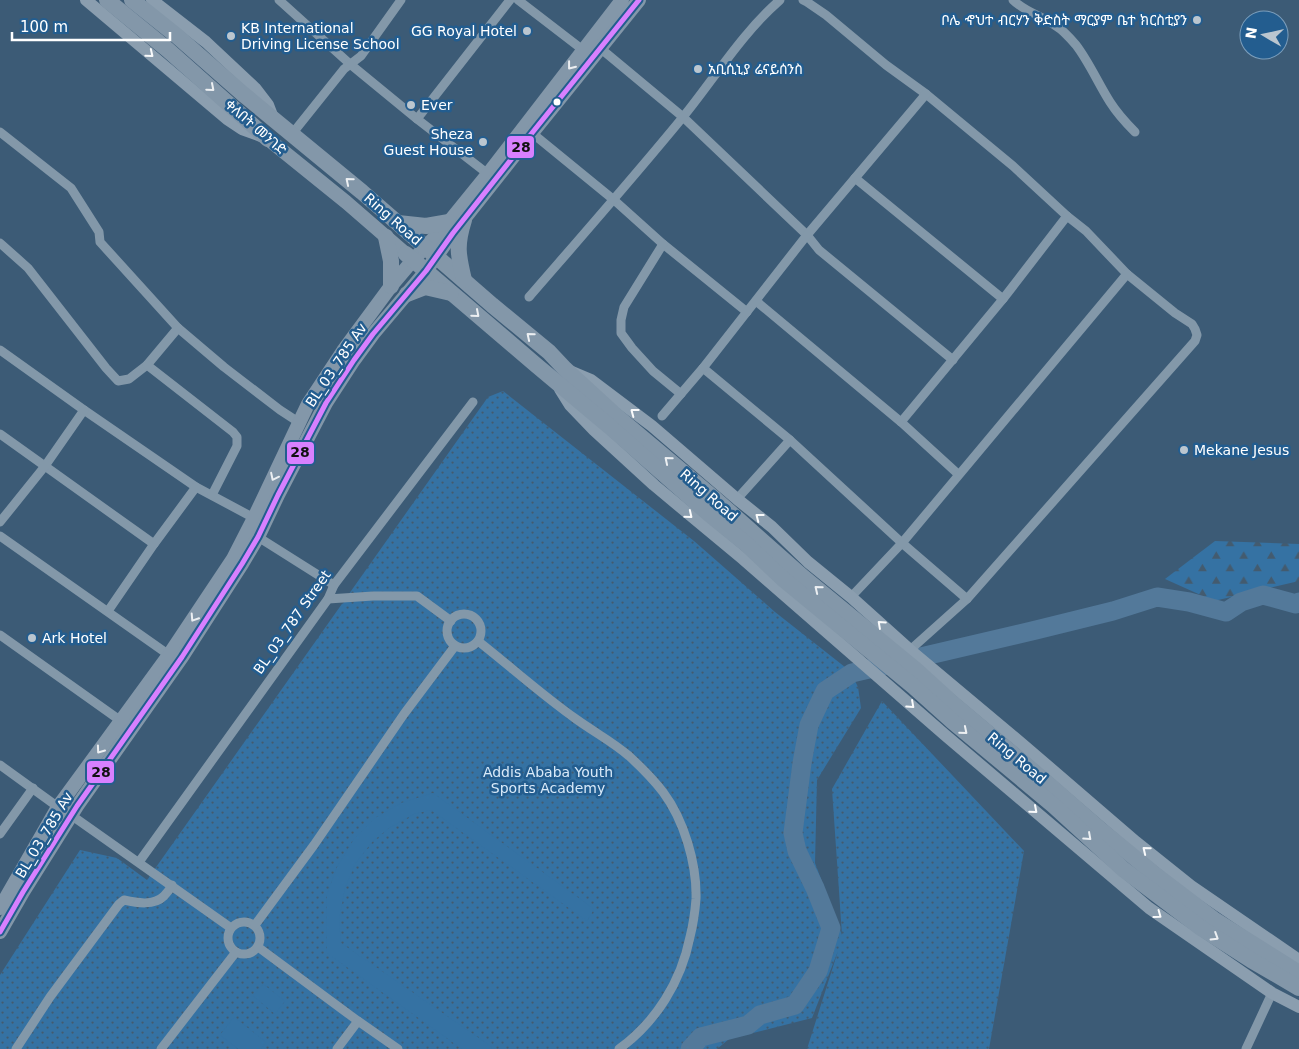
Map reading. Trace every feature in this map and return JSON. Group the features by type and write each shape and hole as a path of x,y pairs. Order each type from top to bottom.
{"highway":[{"name":"ቀለበት መንገድ","path":"107,0 168,50 268,138"},
{"name":"Ring Road","path":"132,0 177,36 549,352 561,376 628,443 746,544 863,654 900,661 1052,805 1123,869 1201,928 1299,988"},
{"path":"398,223 426,226 456,221 458,250 464,280"},
{"path":"386,237 391,261 391,286"},
{"name":"Ring Road","path":"415,262 452,293 561,376 614,413 900,661 1046,781 1152,872 1215,920 1299,973"},
{"path":"407,294 425,287 452,293"}],"main road":[{"path":"456,221 488,174 622,0"},
{"path":"415,262 431,251 532,132 638,0"},
{"name":"ቀለበት መንገድ","path":"268,138 415,262"},
{"name":"BL_03_785 Av","path":"0,908 58,807 169,655 233,559 308,404 342,351 391,286 415,262"},
{"name":"BL_03_785 Av","path":"0,932 71,814 182,656 258,537 326,403 373,334 407,294 415,262"}],"street":[{"path":"86,0 227,119 242,129 268,138"},
{"path":"152,0 206,42 255,88 268,104 274,120"},
{"path":"279,0 350,64 488,174"},
{"path":"292,134 344,70 361,56 401,0"},
{"path":"417,119 510,0"},
{"path":"518,0 583,50"},
{"path":"529,297 614,200 683,117 745,37 780,0"},
{"path":"561,376 591,380 652,426 772,527 808,562 851,597 900,661 967,599 1195,341 1197,335 1192,324 1127,274 1086,231 1013,166 926,94 886,65 826,15 803,0"},
{"path":"1013,0 1019,6 1057,26 1068,36 1083,56 1111,103 1123,120 1135,132"},
{"path":"600,48 683,117 807,235 819,250 953,360"},
{"path":"662,416 703,368 807,235 926,94"},
{"path":"0,132 71,188 99,232 100,242 178,328 224,367 300,423"},
{"path":"532,132 614,200 663,244 747,312"},
{"path":"856,178 1003,299"},
{"path":"901,422 1003,299 1067,216"},
{"path":"0,243 28,268 106,368 118,380 129,379 147,364 178,328"},
{"path":"663,244 624,307 621,333 653,371 681,394"},
{"path":"851,597 902,543 1127,274"},
{"path":"756,300 901,422 958,474"},
{"path":"0,350 196,487 254,518"},
{"path":"147,364 237,437 237,446 212,495"},
{"path":"703,368 790,440 902,543 967,599"},
{"name":"BL_03_787 Street","path":"139,862 328,599 334,585 473,402"},
{"path":"0,522 45,466 84,410"},
{"path":"0,434 154,544"},
{"path":"737,499 790,440"},
{"path":"108,611 196,487"},
{"path":"0,536 169,655"},
{"path":"258,537 334,585"},
{"path":"328,599 417,596 451,621"},
{"path":"460,614 472,616 480,624 481,636 478,641 475,645 465,648 456,646 447,634 448,625 460,614"},
{"path":"0,635 121,721"},
{"path":"478,641 576,720 628,755 663,793 676,815 687,841 694,872 696,900 688,949 683,965 668,997 652,1020 619,1049"},
{"path":"255,925 320,836 404,714 456,646"},
{"name":"Ring Road","path":"900,661 941,675 1136,842 1184,880 1299,960"},
{"name":"Ring Road","path":"900,661 1149,908 1272,993 1299,1007"},
{"path":"0,765 231,928"},
{"path":"0,834 32,788"},
{"path":"16,1049 50,997 119,904 124,900 142,903 152,902 164,897 172,885"},
{"path":"245,921 255,925 261,938 258,947 248,954 236,952 229,944 228,938 231,928 245,921"},
{"path":"258,947 398,1049"},
{"path":"161,1049 236,952"},
{"path":"1246,1049 1272,993"},
{"path":"337,1049 358,1021"}],"green space":[{"name":"Addis Ababa Youth Sports Academy","path":"503,391 694,541 775,612 850,671 858,687 861,708 817,780 815,863 842,935 832,789 882,701 1024,851 989,1049 807,1049 838,951 812,1018 729,1039 717,1049 0,1049 0,975 80,850 117,858 147,880 488,397"},
{"path":"1215,541 1299,544 1299,581 1214,601 1165,579"},
{"path":"433,793 594,909 587,921 431,810 414,814 389,828 372,842 355,864 345,888 339,920 341,943 492,1047 491,1049 462,1049 327,953 327,894 337,867 354,839 375,818 401,803"},
{"path":"263,984 285,1001 275,1014 253,996"},
{"path":"234,1017 266,1042 261,1049 238,1049 220,1035"}],"waterway":[{"path":"690,1049 701,1037 748,1025 760,1015 795,1005 818,971 831,928 815,888 797,851 793,833 809,725 825,691 852,673 1113,611 1157,597 1189,602 1226,612 1241,602 1263,595 1296,604 1299,602"}],"transit line":[{"name":"28","path":"0,932 77,806 182,657 242,564 258,537 326,403 354,360 639,0"}],"place":[{"name":"ቦሌ ኆህተ ብርሃን ቅድስት ማርያም ቤተ ክርስቲያን","path":"1197,20"},
{"name":"GG Royal Hotel","path":"527,31"},
{"name":"KB International Driving License School","path":"231,36"},
{"name":"አቢሲኒያ ሬናይሰንስ","path":"698,69"},
{"name":"Ever","path":"411,105"},
{"name":"Sheza Guest House","path":"483,142"},
{"name":"Mekane Jesus","path":"1184,450"},
{"name":"Ark Hotel","path":"32,638"}]}
